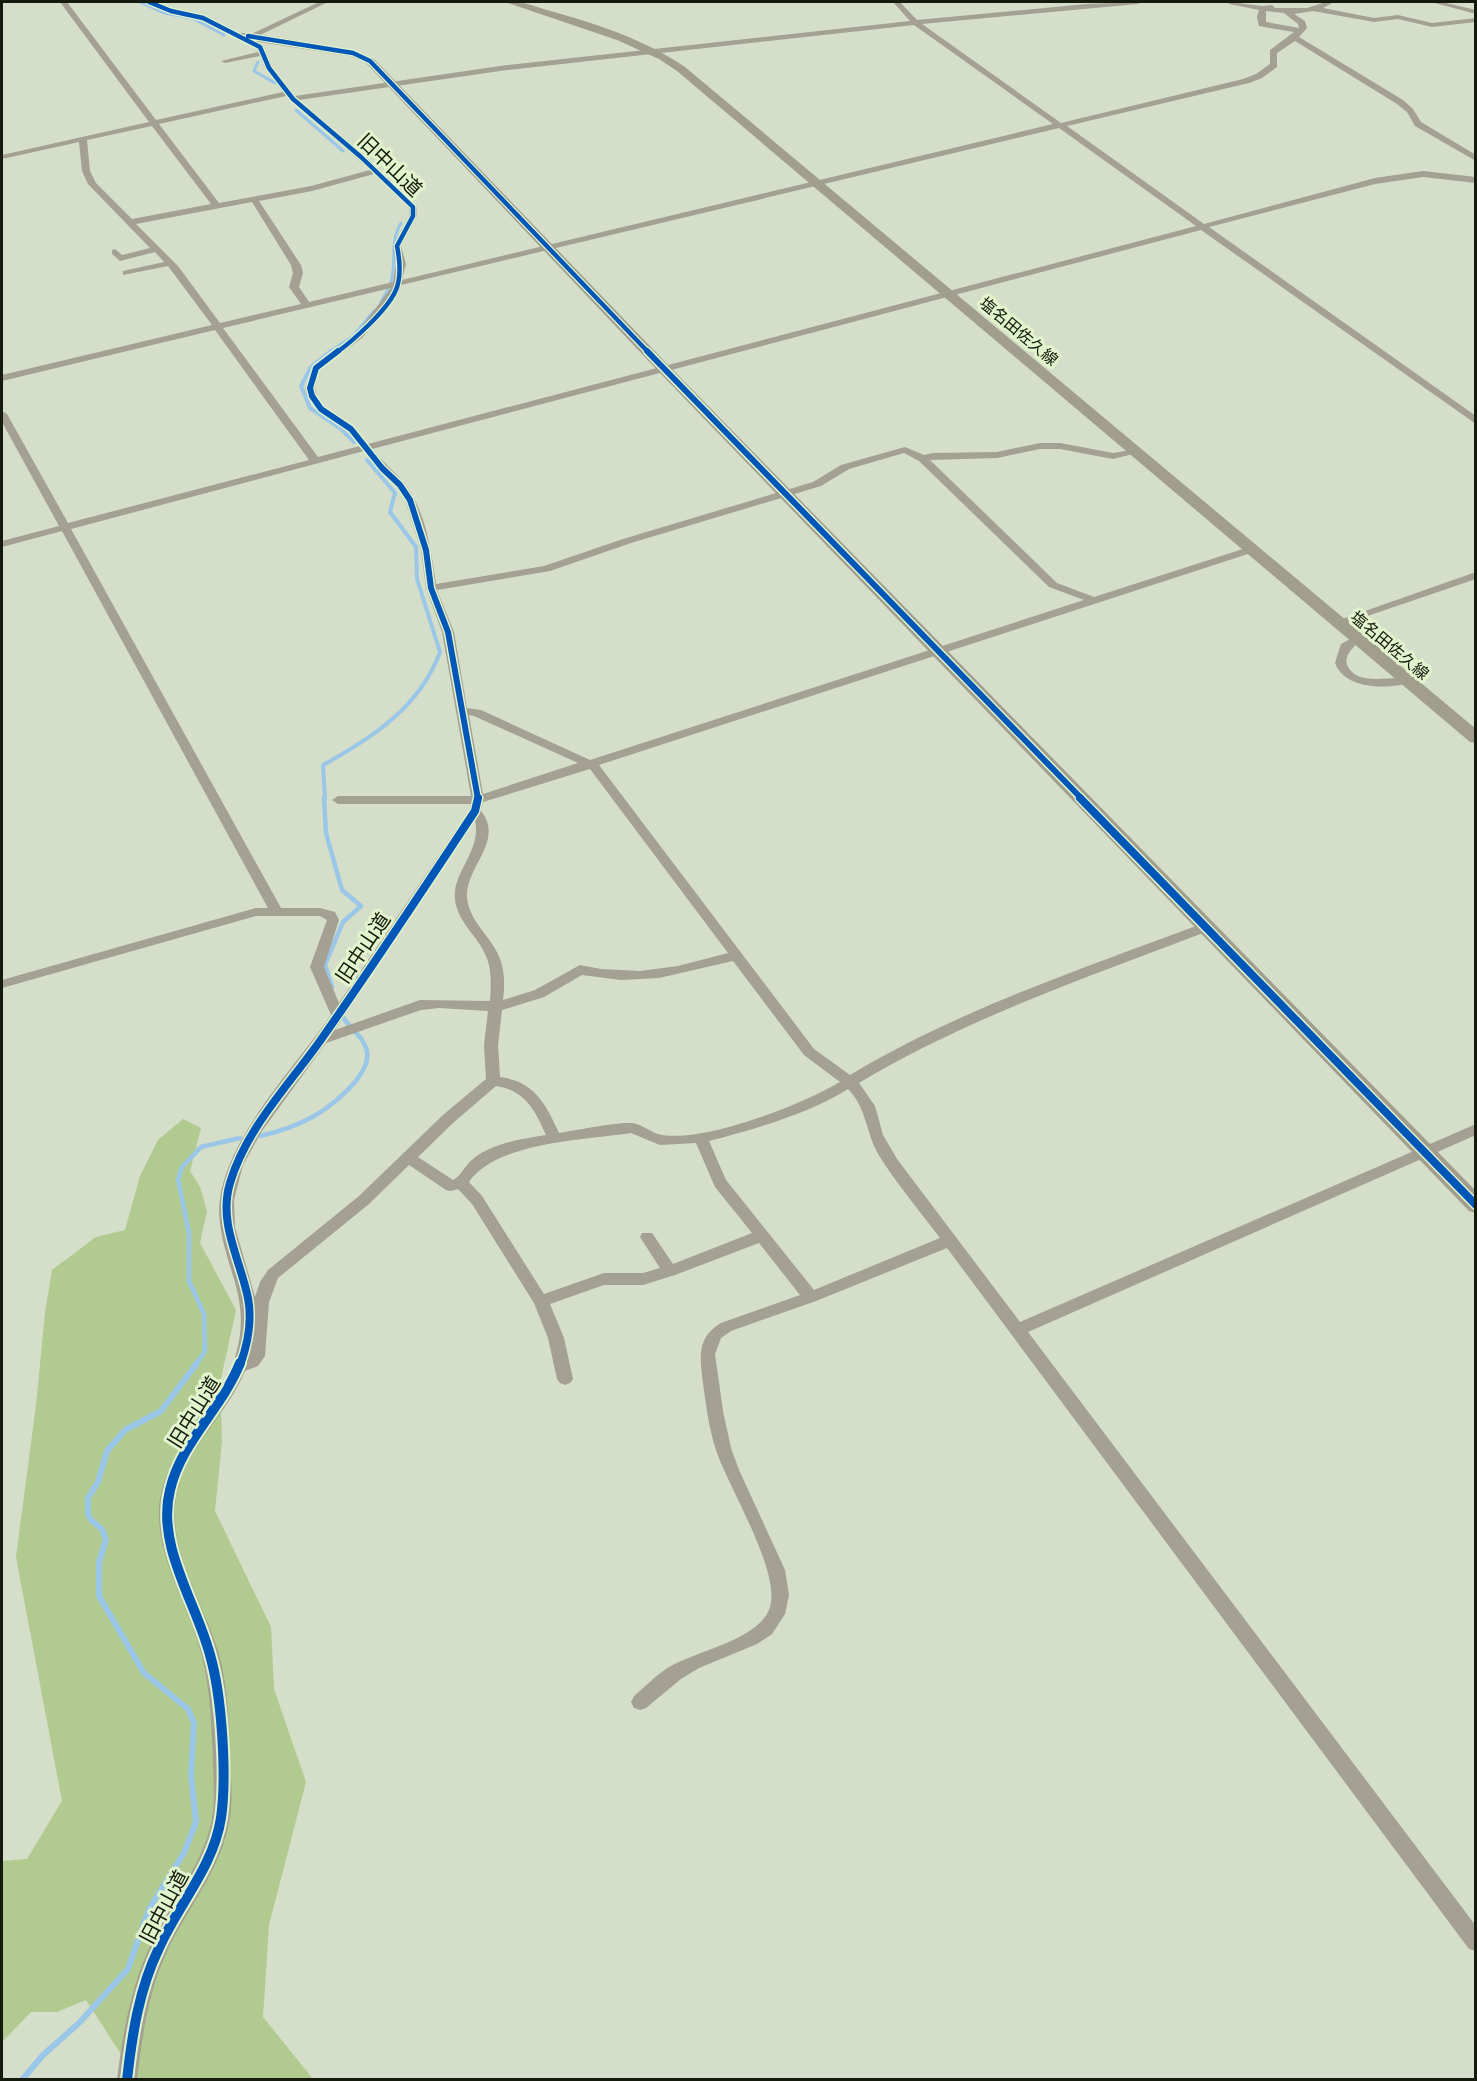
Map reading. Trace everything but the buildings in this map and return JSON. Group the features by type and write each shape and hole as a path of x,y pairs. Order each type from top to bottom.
{"street":[{"path":"63,2 216,205"},
{"name":"旧中山道","path":"149,2 171,11 203,18 245,36 256,44 291,96 413,207 413,216 397,246 401,264 398,284"},
{"path":"245,36 324,2"},
{"name":"塩名田佐久線","path":"510,2 626,40 654,52 681,69 1132,451 1476,738"},
{"path":"896,2 916,23 1476,421"},
{"path":"2,157 291,96 654,52 916,23 1138,2"},
{"path":"1232,2 1287,12 1310,10 1331,2"},
{"path":"1263,8 1290,2 1310,10 1374,20 1405,18 1432,25 1476,20"},
{"path":"1435,2 1476,12"},
{"path":"1263,8 1262,24 1296,34 1384,91 1410,111 1418,124 1476,159"},
{"path":"2,378 1256,78 1274,65 1272,54 1274,50 1303,28 1302,22 1287,12"},
{"path":"245,36 353,53 370,61 665,370 1476,1205"},
{"path":"225,61 264,53"},
{"path":"83,139 86,171 92,184 158,249 218,326 316,462"},
{"path":"132,222 312,188 376,171"},
{"path":"2,544 1201,226 1392,178 1423,174 1476,180"},
{"path":"254,199 296,266 298,273 294,287 307,305"},
{"path":"115,252 120,258 158,249"},
{"path":"126,273 169,263"},
{"path":"398,284 391,298 359,336 320,364 313,373 312,396 316,404 351,429 400,485 410,500 426,550 431,588 448,632 463,711 476,805 483,831 482,840 461,889 459,900 461,909 493,954 498,980 490,1043 493,1081"},
{"path":"2,414 276,910"},
{"path":"923,459 933,456 997,455 1041,446 1060,446 1113,456 1132,451"},
{"path":"431,588 546,569 784,492 817,484 845,467 909,450 923,459 1053,585 1094,600"},
{"path":"338,800 476,805 589,762 1250,550"},
{"path":"1337,623 1476,575"},
{"path":"1356,639 1347,644 1341,662 1343,669 1351,676 1394,685 1406,681"},
{"path":"463,711 477,713 594,766 809,1052 849,1081 870,1110 876,1133 887,1156 1476,1942"},
{"name":"旧中山道","path":"127,2079 139,2009 158,1950 210,1857 222,1812 223,1793 212,1659 172,1548 167,1508 178,1468 204,1424 225,1396 240,1366 247,1337 248,1302 226,1228 225,1207 229,1188 250,1140 322,1039 476,805"},
{"path":"2,984 256,912 276,910 320,912 330,915 333,920 317,967 338,1014"},
{"path":"409,1158 450,1186 461,1182 479,1162 508,1147 632,1128 655,1140 701,1138 769,1120 806,1107 946,1029 1020,998 1206,927"},
{"path":"322,1039 420,1005 435,1003 494,1006 545,992 580,970 615,977 632,977 708,964 737,956"},
{"path":"493,1081 520,1086 530,1092 555,1139"},
{"path":"240,1366 253,1362 257,1356 263,1294 268,1280 364,1200 448,1119 493,1081"},
{"path":"1018,1330 1476,1129"},
{"path":"701,1138 720,1183 811,1297"},
{"path":"461,1182 477,1200 541,1301 556,1338 565,1379"},
{"path":"541,1301 604,1279 643,1280 761,1236"},
{"path":"647,1237 670,1271"},
{"path":"640,1702 675,1672 765,1630 778,1613 782,1587 772,1555 723,1448 706,1354 715,1334 726,1326 811,1297 951,1240"}],"green space":[{"path":"183,1119 201,1128 190,1171 200,1187 207,1211 200,1243 236,1310 220,1383 222,1441 215,1511 271,1627 274,1689 306,1782 269,1925 263,2017 313,2079 137,2079 86,2000 57,2012 31,2012 2,2042 2,1861 27,1859 62,1801 16,1557 52,1270 96,1237 125,1230 140,1176 158,1140"}],"waterway":[{"path":"140,2 164,13 192,18 224,35"},
{"path":"258,62 254,71 275,83"},
{"path":"296,110 343,151"},
{"path":"391,282 395,238 401,223"},
{"path":"381,302 389,288"},
{"path":"328,353 353,336 374,311"},
{"path":"331,351 311,367 301,386 310,408 340,428 354,442"},
{"path":"325,799 323,765 376,732 407,705 431,672 440,652 417,579 416,547 390,512 395,493 367,460"},
{"path":"324,798 326,833 342,890 361,906 343,922 325,965 332,987"},
{"path":"260,1136 288,1128 313,1117 346,1092 363,1071 367,1051 363,1041 343,1017"},
{"path":"196,1365 205,1351 204,1314 189,1281 189,1233 178,1179 182,1167 201,1147 240,1138"},
{"path":"22,2080 43,2055 79,2023 128,1969 149,1909 184,1853 196,1822 191,1775 194,1723 188,1709 144,1673 99,1596 99,1562 106,1540 102,1529 91,1520 88,1514 88,1498 98,1482 107,1451 125,1430 161,1411 197,1363"}],"cycle path":[{"path":"127,2080 131,2047 146,1981 164,1937 210,1857 218,1833 222,1809 220,1725 215,1673 206,1639 172,1549 167,1511 169,1490 176,1470 186,1451 224,1395 243,1356 249,1324 248,1299 230,1239 226,1214 229,1185 245,1146 257,1127 322,1038 418,896 475,811 478,800 448,632 431,588 426,550 410,500 400,485 382,468 351,429 321,409 312,396 310,388 316,368 359,336 395,292 401,264 397,246 413,216 413,207 361,157 293,99 269,68 260,47 203,18 171,11 149,2"},
{"path":"248,36 353,53 370,61 665,370 1476,1205"}]}
